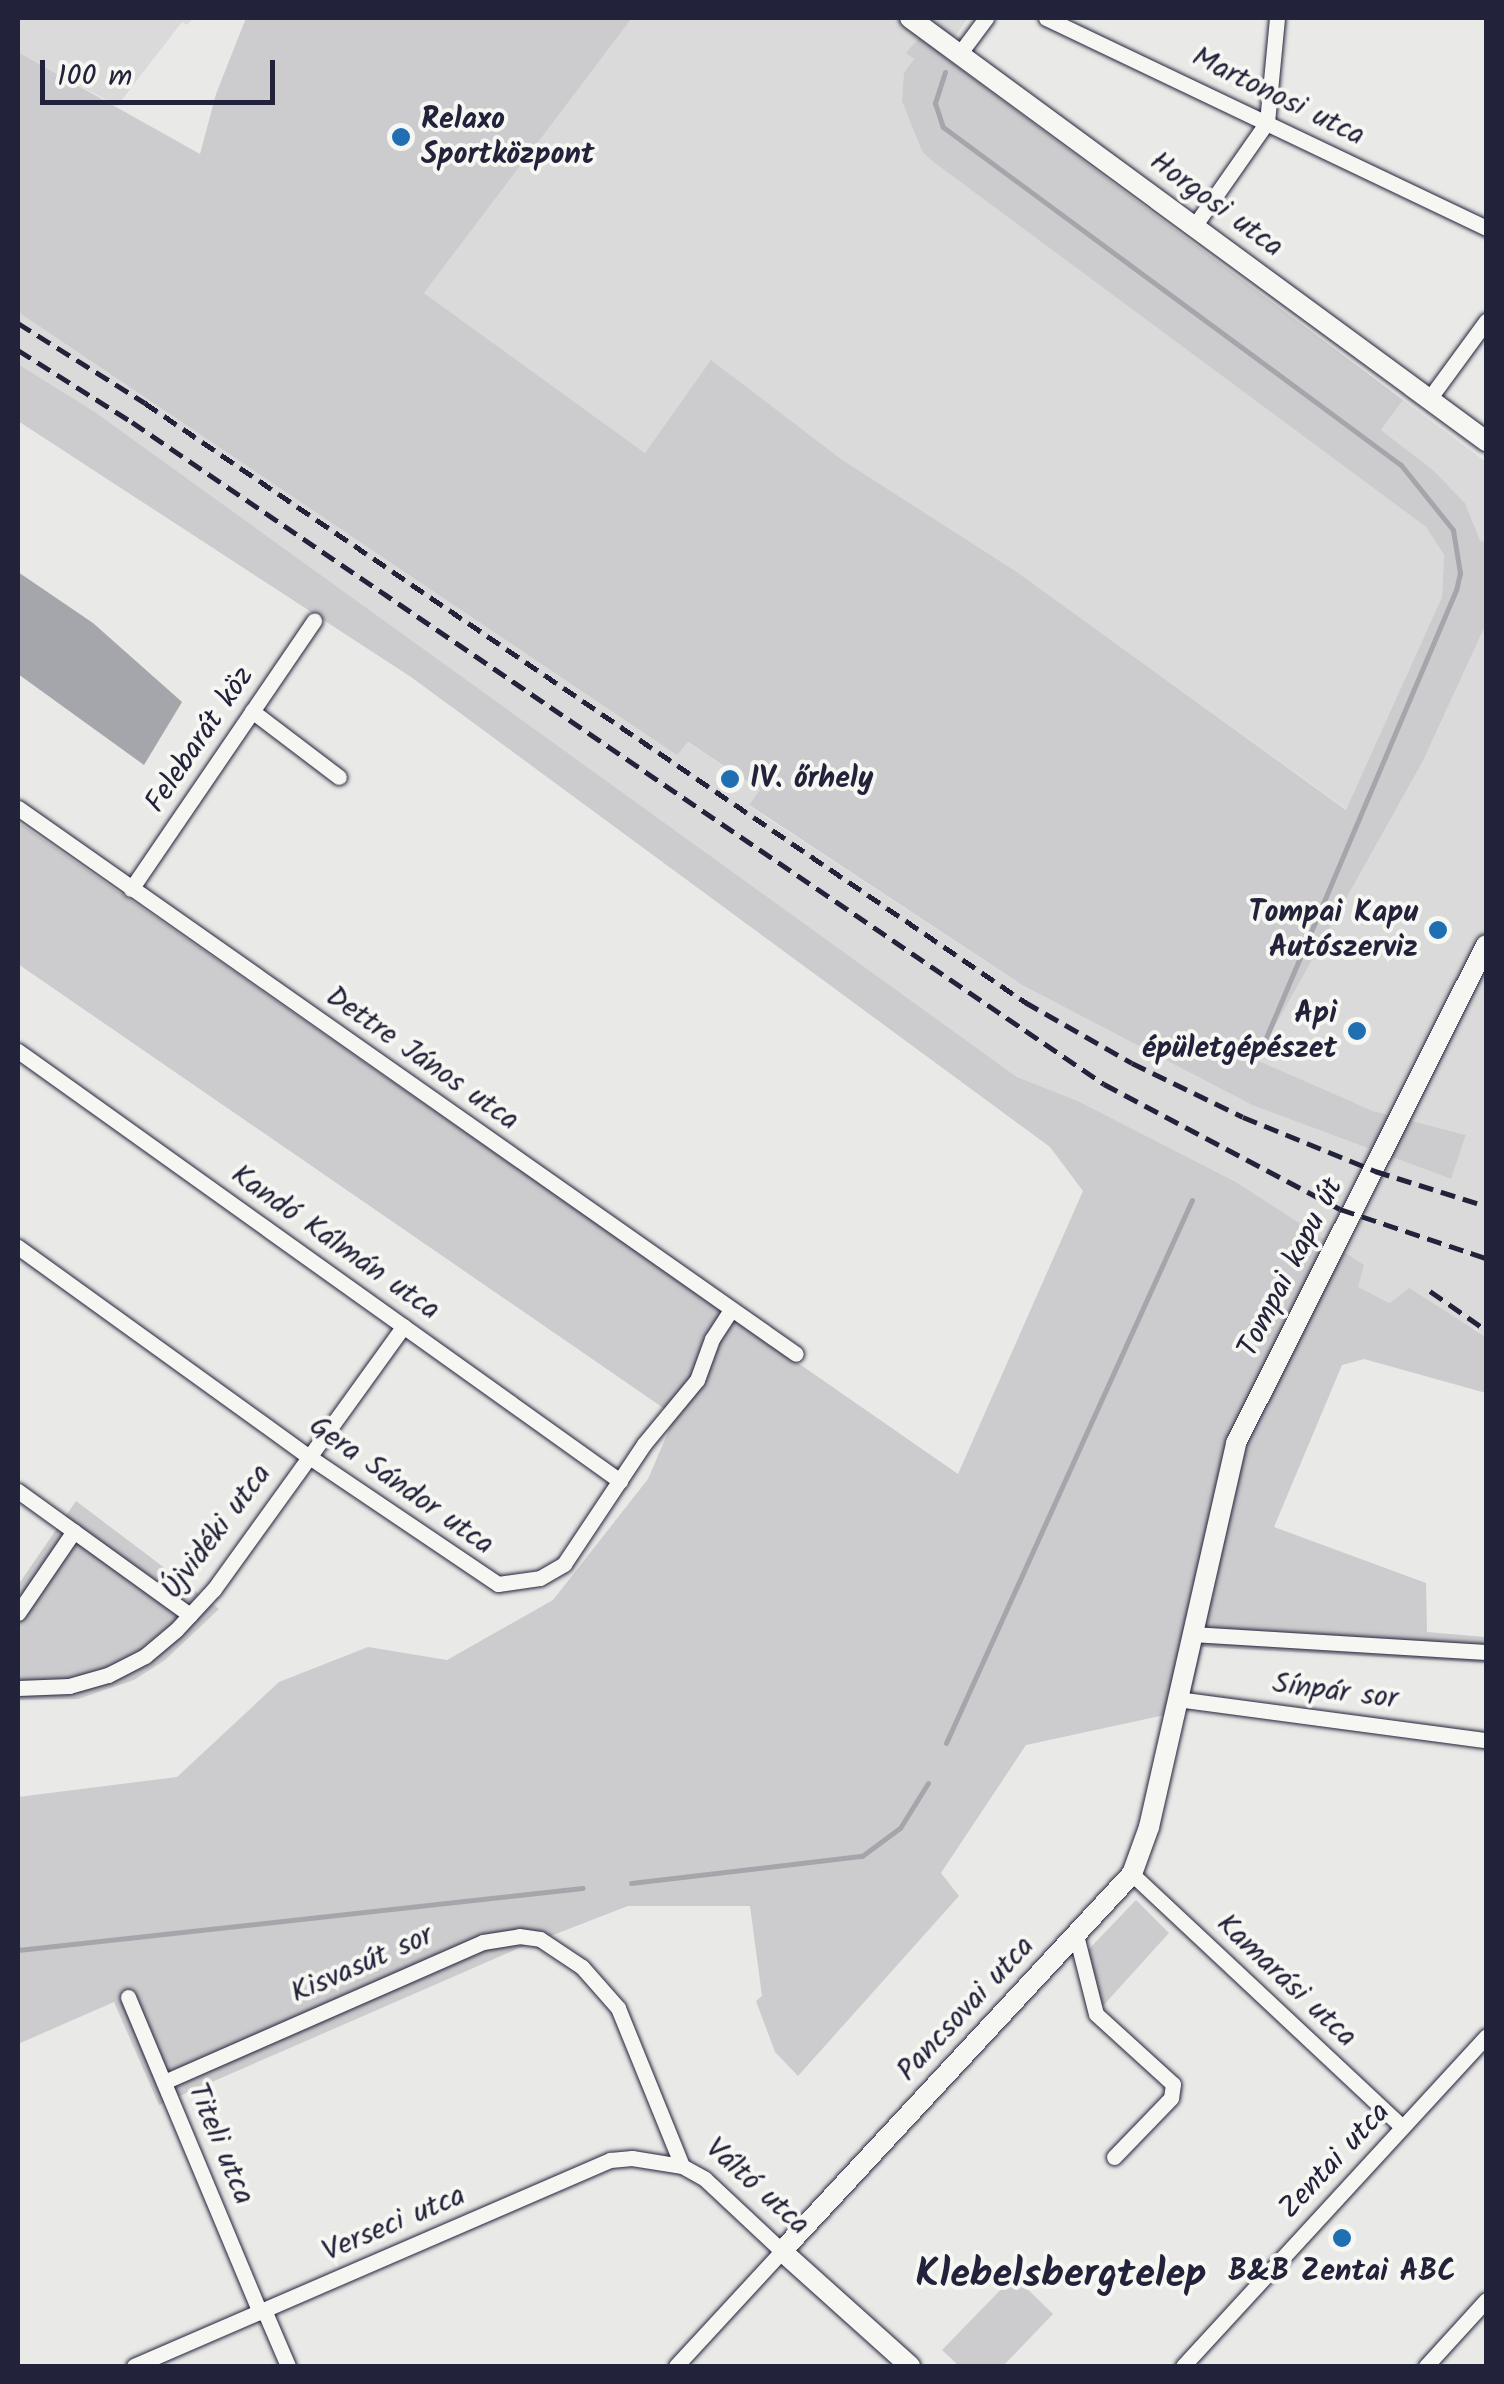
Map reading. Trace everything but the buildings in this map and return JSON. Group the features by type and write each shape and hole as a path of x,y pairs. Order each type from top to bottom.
{"street":[{"name":"Horgosi utca","path":"910,18 1486,441"},
{"path":"960,54 986,18"},
{"name":"Martonosi utca","path":"1046,18 1486,228"},
{"path":"1195,226 1267,122 1276,18"},
{"path":"1428,399 1486,322"},
{"name":"Felebarát köz","path":"131,889 314,622"},
{"path":"252,711 339,777"},
{"name":"Dettre János utca","path":"18,808 796,1354"},
{"name":"Tompai kapu út","path":"1191,1634 1236,1442 1486,945"},
{"name":"Kandó Kálmán utca","path":"18,1051 620,1481"},
{"name":"Gera Sándor utca","path":"18,1247 308,1456 498,1584 540,1578 564,1564 696,1380 712,1339 731,1310"},
{"name":"Újvidéki utca","path":"18,1688 69,1686 108,1675 161,1644 214,1589 404,1326"},
{"path":"18,1491 190,1615"},
{"path":"18,1613 74,1531"},
{"path":"1191,1634 1486,1652"},
{"name":"Pancsovai utca","path":"676,2366 1132,1874 1150,1827 1191,1634"},
{"name":"Sínpár sor","path":"1176,1699 1486,1740"},
{"name":"Kamarási utca","path":"1132,1874 1402,2127"},
{"path":"1076,1935 1096,2014 1173,2084 1171,2098 1114,2157"},
{"name":"Kisvasút sor","path":"164,2082 483,1942 519,1936 540,1939 582,1966"},
{"name":"Váltó utca","path":"582,1966 618,2008 682,2166 705,2179 910,2366"},
{"name":"Titeli utca","path":"128,1998 288,2366"},
{"name":"Zentai utca","path":"1183,2366 1486,2036"},
{"name":"Verseci utca","path":"134,2366 610,2160 658,2160 682,2166"},
{"path":"1426,2366 1486,2300"}],"shaded area":[{"path":"18,18 193,18 187,25 182,22 117,106 18,52"},
{"path":"246,18 632,18 424,293 645,453 711,360 841,459 1017,572 1346,810 1442,597 1444,555 1426,527 931,160 922,151 902,101 904,73 914,59 906,53 919,38 1403,400 1381,430 1433,470 1465,503 1480,540 1486,543 1486,624 1423,761 1256,1060 1373,1111 1466,1135 1451,1179 1252,1105 1022,985 749,805 760,790 688,742 677,755 18,312 18,52 200,154 216,94"},
{"path":"632,18 968,18 942,55 919,39 907,54 914,58 907,73 922,151 1426,527 1444,555 1442,597 1347,810 1017,572 841,459 712,361 645,453 424,293"},
{"path":"18,312 677,754 687,742 761,791 749,806 1022,985 1252,1105 1451,1179 1466,1135 1373,1111 1255,1061 1423,761 1486,624 1486,1337 1476,1329 1391,1303 1357,1287 1363,1265 1236,1182 1078,1101 1017,1077 95,412 18,364"},
{"path":"18,364 95,412 1017,1077 1078,1101 1236,1182 1364,1265 1358,1287 1390,1303 1409,1288 1486,1337 1486,1393 1364,1359 1342,1365 1274,1527 1426,1583 1427,1632 1486,1637 1486,1663 1202,1647 1188,1710 1026,1745 941,1873 959,1896 798,2076 775,2052 756,2001 762,1996 750,1906 628,1906 517,1949 159,2105 114,2002 18,2044 18,1797 177,1777 279,1682 368,1647 447,1660 553,1600 648,1479 675,1416 18,964 18,822 958,1474 1083,1191 1050,1147 411,677 18,421"},
{"path":"1403,400 1486,462 1486,543 1480,540 1465,503 1433,470 1381,430"},
{"path":"18,572 93,623 182,702 144,765 18,674"},
{"path":"76,1501 219,1609 165,1660 134,1680 78,1699 18,1700 18,1585"},
{"path":"1136,1900 1169,1933 1101,2008 1087,1951"},
{"path":"1014,2276 1053,2314 1003,2366 959,2366 942,2350"}],"waterway":[{"path":"945,72 935,103 943,127 1401,465 1453,530 1460,573 1456,590 1262,1046"},
{"path":"946,1743 1192,1200"},
{"path":"631,1883 862,1856 900,1828 928,1783"},
{"path":"18,1950 583,1888"}],"railway":[{"path":"18,323 145,403 1025,1002 1132,1063 1243,1117 1375,1171 1486,1206"},
{"path":"18,350 132,422 1104,1084 1340,1209 1486,1258"},
{"path":"1430,1291 1486,1330"}],"place":[{"name":"Relaxo Sportközpont","path":"401,137"},
{"name":"IV. őrhely","path":"730,779"},
{"name":"Tompai Kapu Autószerviz","path":"1438,930"},
{"name":"Api épületgépészet","path":"1357,1031"},
{"name":"B&B Zentai ABC","path":"1342,2238"}],"district":[{"name":"Klebelsbergtelep","path":"1061,2275"}]}
